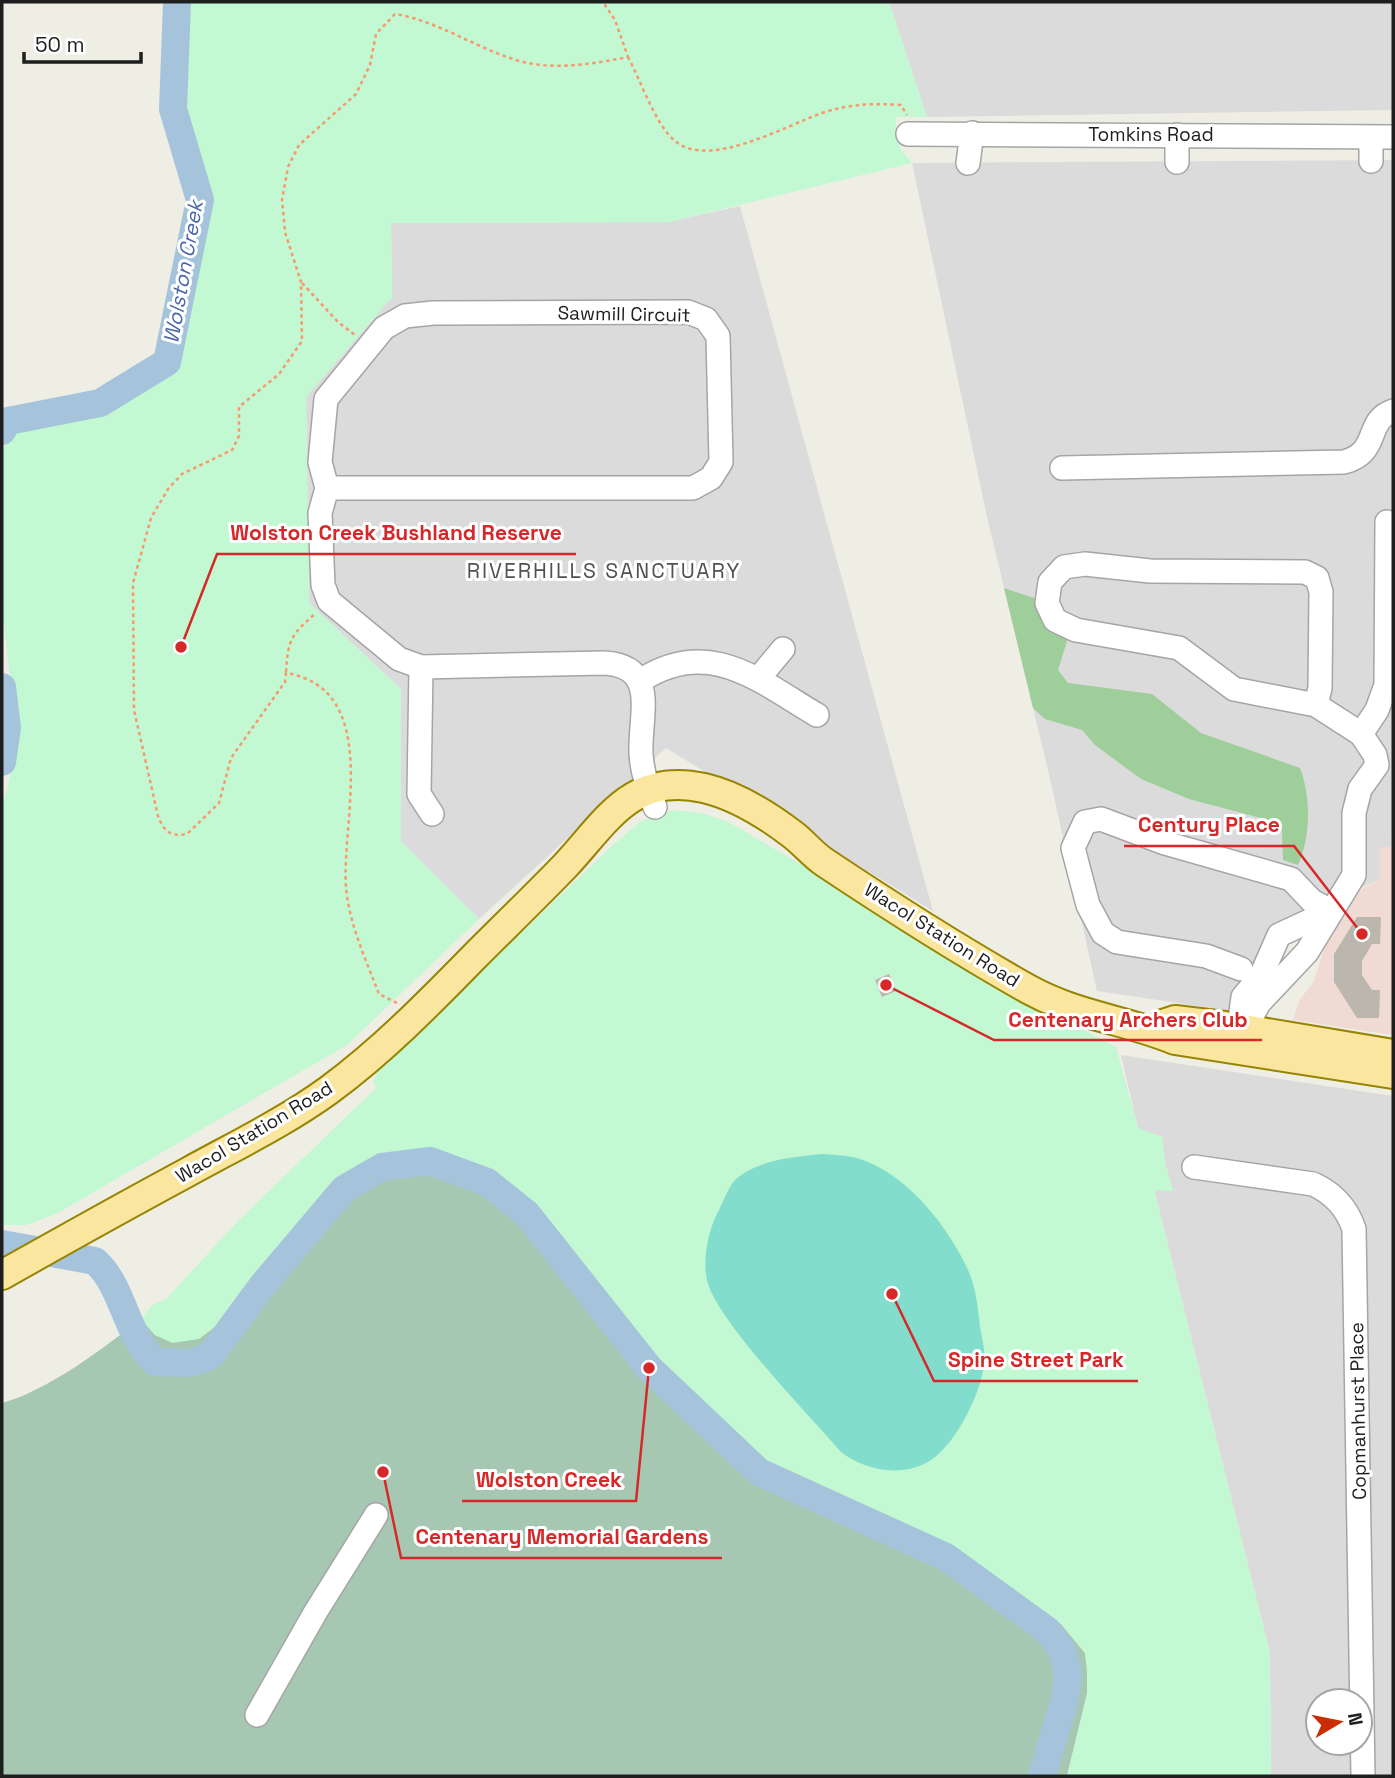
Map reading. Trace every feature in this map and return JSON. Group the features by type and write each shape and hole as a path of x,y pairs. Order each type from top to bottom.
{"main road":[{"name":"Wacol Station Road","path":"2,1275 231,1149 327,1091 412,1018 568,863 606,817 631,798 652,799 687,785 722,793 791,833 819,859 1029,989 1084,1014 1147,1028 1175,1040 1243,1039 1390,1057"}],"street":[{"path":"968,163 972,133"},
{"name":"Tomkins Road","path":"915,134 1177,135 1379,145"},
{"path":"1177,135 1177,162"},
{"name":"Sawmill Circuit","path":"327,488 693,488 710,478 721,462 718,336 706,319 688,312 433,313 405,317 384,328 326,399 320,462 327,488 320,513 323,584 329,601"},
{"path":"1062,468 1344,462 1360,458 1370,443 1377,424 1385,414 1393,411"},
{"path":"1361,734 1377,710 1386,685 1387,522"},
{"path":"1243,1039 1259,1003 1311,946 1328,923 1331,911 1354,875 1354,813 1360,789 1383,767 1361,734 1316,705 1234,689 1179,648 1076,630 1055,620 1047,603 1049,582 1064,568 1086,564 1150,571 1304,572 1317,578 1321,592 1320,688 1316,705"},
{"path":"329,601 399,659 421,667 617,664 630,670 640,681 644,696 641,755 652,799"},
{"path":"758,679 783,649"},
{"path":"640,681 659,668 680,663 727,664 758,679 817,715"},
{"path":"421,667 419,794 432,814"},
{"path":"1241,969 1206,956 1117,942 1103,933 1088,905 1073,848 1085,822 1101,819 1165,844 1291,879 1312,901 1331,911"},
{"path":"1243,1039 1243,997 1261,975 1279,935 1290,927 1331,911"},
{"path":"1290,927 1303,928 1310,935 1311,946"},
{"name":"Copmanhurst Place","path":"1194,1167 1313,1184 1327,1190 1349,1215 1354,1228 1363,1776"},
{"path":"257,1715 321,1603 376,1515"}],"path":[{"path":"628,57 664,127 674,141 687,149 701,151 765,138 822,113 867,102 901,105 915,134"},
{"path":"301,282 338,322 368,346"},
{"path":"286,673 288,643 295,630 329,601"},
{"path":"392,1012 400,1004"}],"shaded area":[{"path":"889,2 1393,2 1393,110 927,117"},
{"path":"1393,160 1393,828 1391,847 1380,879 1304,915 1285,919 1276,925 1231,1011 1097,991 1048,770 987,517 912,163"},
{"path":"740,206 933,911 666,748 479,919 401,841 401,689 309,603 306,397 392,297 391,223 669,222"},
{"path":"1392,828 1393,1035 1293,1020 1299,1001 1314,981 1327,939 1356,892 1380,879 1380,847 1391,847"},
{"path":"1121,1055 1393,1096 1393,1776 1271,1776 1270,1653 1154,1189 1173,1191 1165,1163 1162,1137 1138,1128"},
{"path":"821,1154 862,1160 884,1170 914,1193 950,1238 973,1283 985,1355 978,1390 964,1420 946,1446 926,1463 916,1467 882,1470 860,1463 841,1452 745,1342 714,1297 707,1280 705,1262 710,1233 735,1180 764,1164"}],"green space":[{"path":"188,2 889,2 927,117 895,117 900,148 912,163 669,222 391,223 392,297 306,397 309,603 401,689 401,841 479,919 347,1045 56,1214 26,1225 2,1225 2,807 13,757 14,732 2,606 2,451 14,430 105,410 180,365 210,198 180,106"},
{"path":"1004,588 1037,599 1068,638 1058,670 1068,683 1152,694 1201,733 1300,768 1306,791 1308,816 1305,842 1298,865 1283,860 1282,832 1276,822 1189,799 1141,779 1095,745 1082,730 1045,719 1033,708"},
{"path":"674,810 701,813 729,822 1050,1012 1116,1047 1138,1128 1162,1137 1165,1163 1173,1191 1154,1190 1270,1653 1271,1776 1067,1776 1087,1694 1087,1671 1085,1653 1061,1624 1007,1587 976,1574 902,1531 866,1528 732,1452 701,1429 610,1302 559,1244 512,1204 474,1183 464,1170 444,1166 430,1158 369,1163 345,1175 322,1198 232,1314 199,1339 172,1343 155,1335 141,1319 152,1305 166,1299 238,1221 376,1088 373,1082 379,1069 612,846 641,821"},
{"path":"430,1158 444,1166 464,1170 474,1183 495,1192 538,1224 610,1302 671,1388 732,1452 866,1528 901,1531 976,1574 1007,1587 1061,1624 1085,1653 1088,1671 1087,1694 1067,1776 2,1776 2,1403 56,1379 141,1319 155,1335 232,1314 322,1198 345,1175 369,1163"}],"building":[{"path":"1357,917 1381,917 1380,944 1372,944 1362,961 1362,975 1372,990 1380,990 1379,1018 1357,1018 1334,982 1334,954"},
{"path":"889,974 896,991 882,997 875,980"}],"waterway":[{"name":"Wolston Creek","path":"2,431 8,421 100,403 167,362 200,200 173,109 177,2"},
{"name":"Wolston Creek","path":"2,687 7,728 2,762"},
{"name":"Wolston Creek","path":"2,1244 95,1261 105,1272 137,1337 155,1362 192,1363 211,1355 262,1286 344,1189 382,1167 430,1161 487,1182 527,1214 649,1368 759,1472 946,1557 1048,1631 1062,1650 1068,1674 1065,1698 1042,1776"}],"place":[{"name":"Wolston Creek Bushland Reserve","path":"181,647"},
{"name":"Century Place","path":"1362,934"},
{"name":"Centenary Archers Club","path":"886,985"},
{"name":"Spine Street Park","path":"892,1294"},
{"name":"Wolston Creek","path":"649,1368"},
{"name":"Centenary Memorial Gardens","path":"383,1472"}],"district":[{"name":"RIVERHILLS SANCTUARY","path":"604,570"}]}
